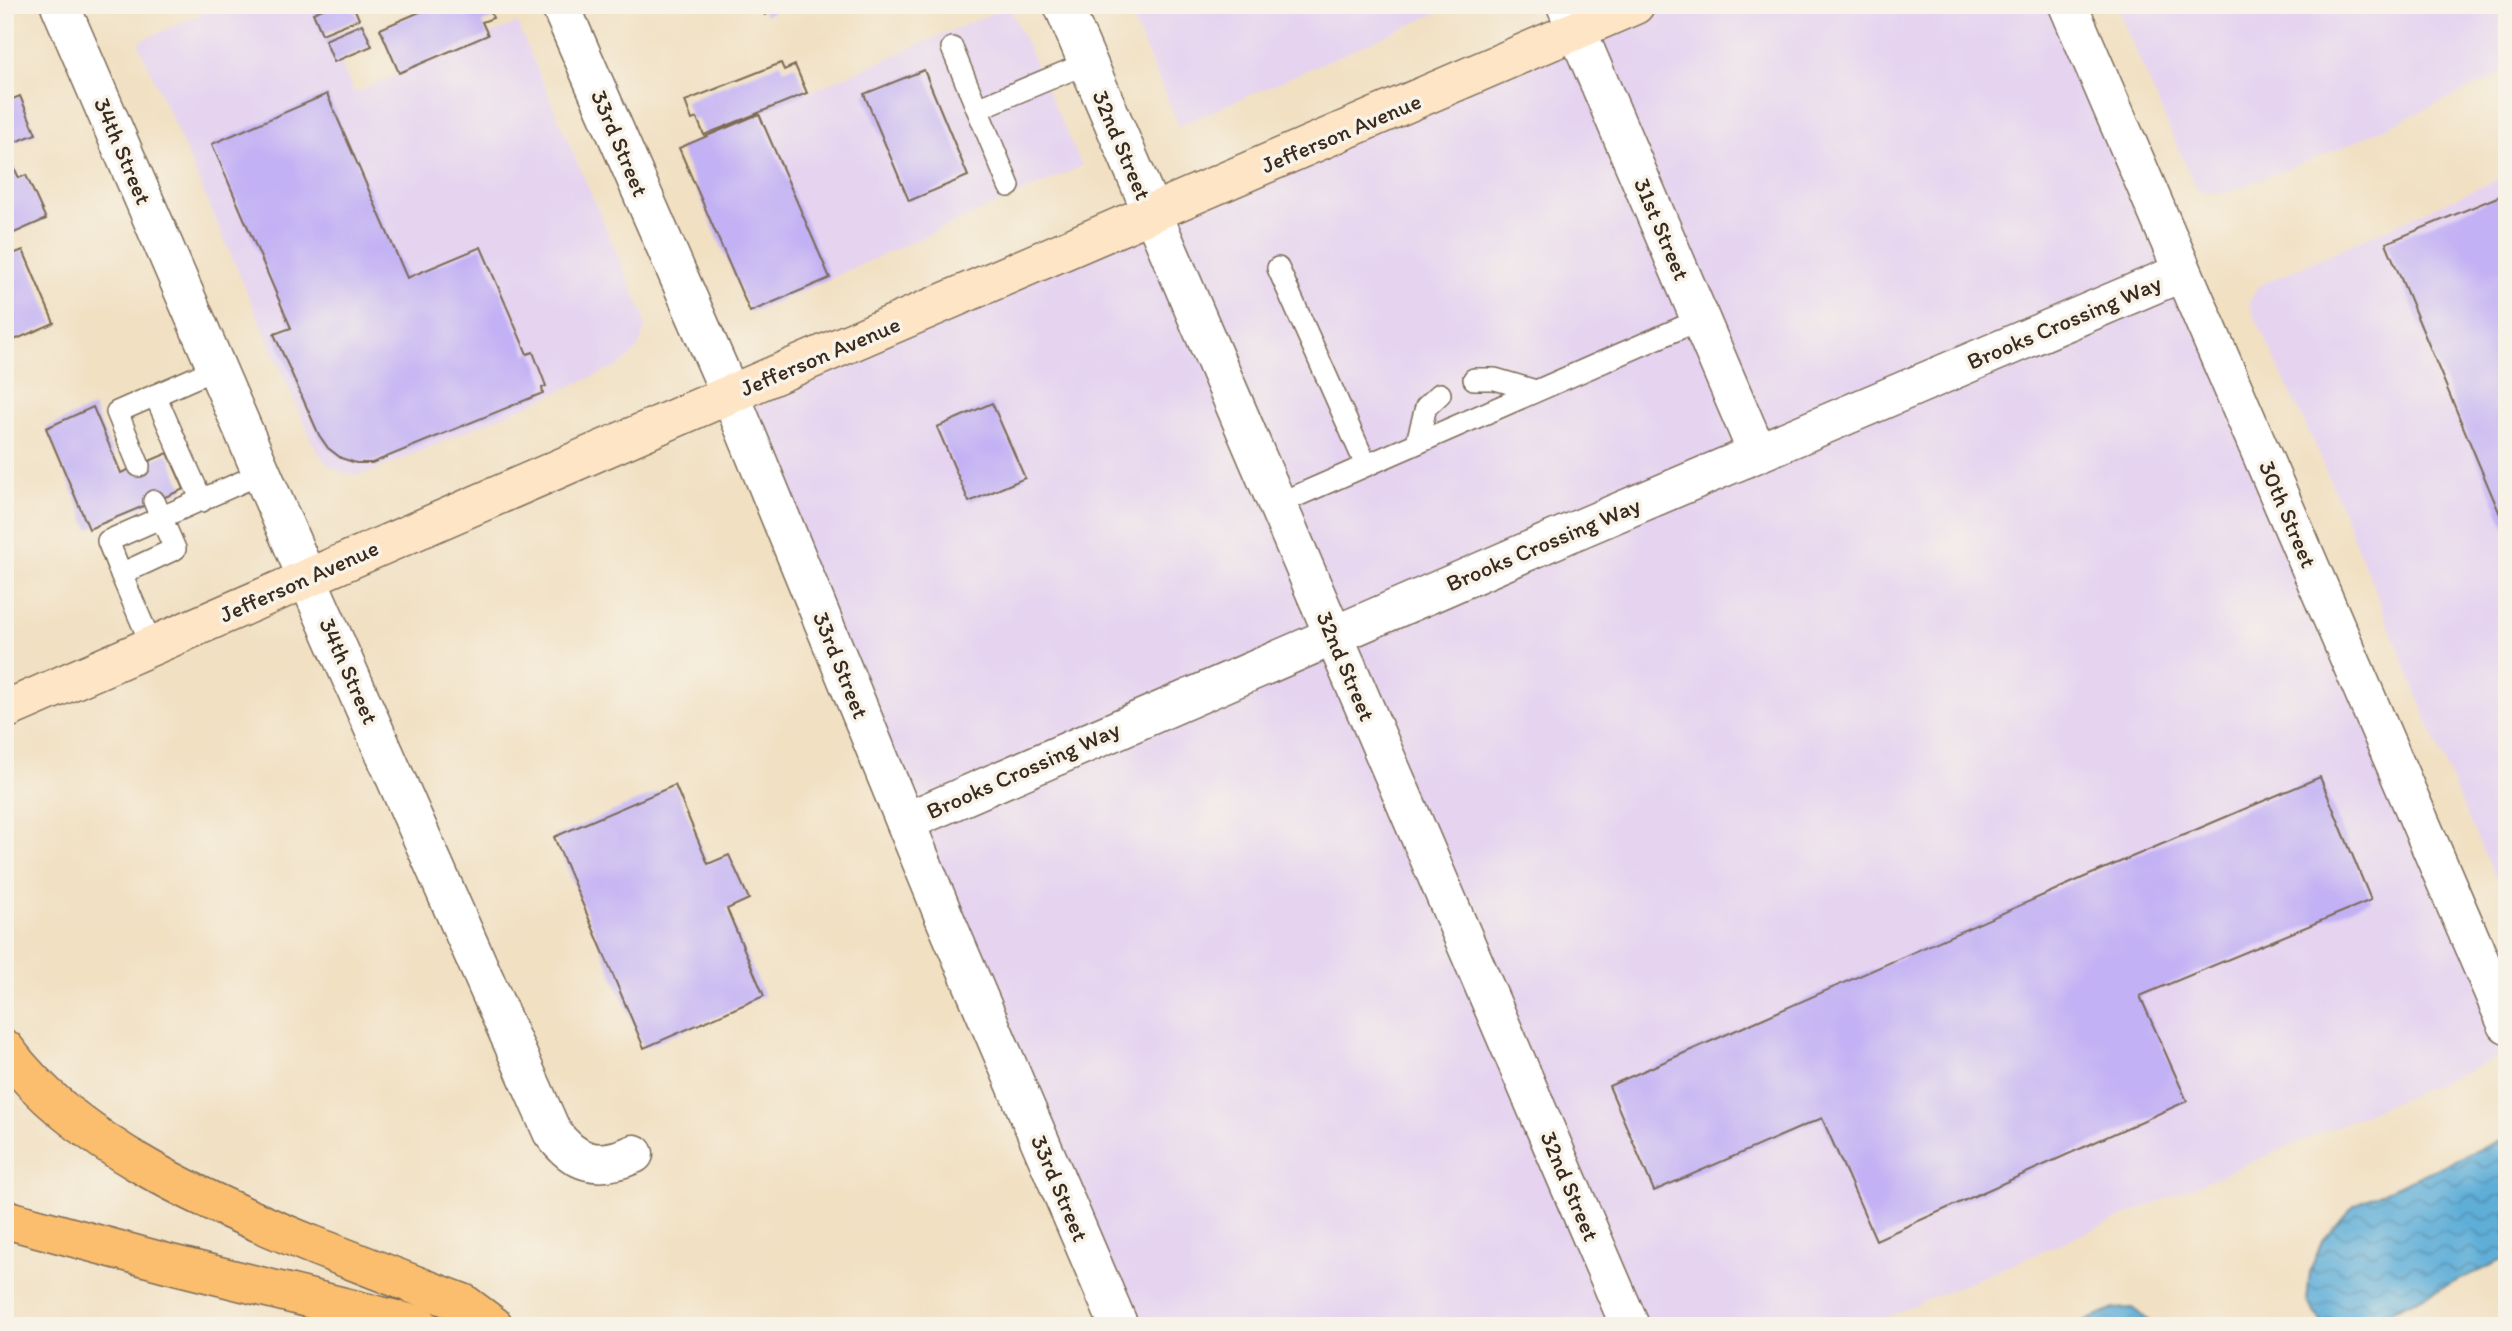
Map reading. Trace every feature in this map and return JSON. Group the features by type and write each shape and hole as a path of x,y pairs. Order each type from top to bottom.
{"main road":[{"name":"Jefferson Avenue","path":"5,710 730,394 1152,215 1571,18 1635,5"},
{"path":"5,1049 49,1098 104,1140 157,1173 227,1210 463,1303 494,1326"},
{"path":"5,1219 167,1263 420,1326"}],"street":[{"name":"34th Street","path":"60,5 307,578 552,1132 564,1149 575,1157 594,1163 616,1162 634,1154"},
{"name":"33rd Street","path":"560,5 730,394 905,822 1119,1326"},
{"name":"32nd Street","path":"1063,5 1630,1326"},
{"name":"30th Street","path":"2068,5 2507,1024"},
{"name":"31st Street","path":"1571,18 1757,452"},
{"name":"Brooks Crossing Way","path":"905,822 1757,452 2183,272"}],"lane":[{"path":"952,48 1009,186"},
{"path":"978,109 1087,63"},
{"path":"1278,268 1366,464"},
{"path":"1276,505 1701,319"},
{"path":"139,466 117,412 217,368"},
{"path":"1474,379 1495,379 1536,391"},
{"path":"1417,442 1426,407 1440,394"},
{"path":"155,395 201,500"},
{"path":"152,646 108,541 158,509 201,500 262,473"},
{"path":"121,574 175,550 158,509"}],"shaded area":[{"path":"222,5 316,5 354,93 517,23 643,314 645,328 638,348 618,366 374,471 359,475 343,473 329,466 315,448 138,42"},
{"path":"1126,5 1455,5 1179,126"},
{"path":"1631,5 2067,5 2507,1025 2507,1054 1866,1326 1122,1326 730,394"},
{"path":"2116,5 2507,5 2507,72 2343,147 2226,193 2199,191 2189,174"},
{"path":"1009,6 1082,166 757,311 684,146"},
{"path":"2507,175 2507,904 2458,796 2324,465 2249,304 2258,286"}],"water":[{"path":"2507,1137 2507,1258 2358,1326 2323,1324 2307,1301 2310,1272 2322,1241 2354,1205"},
{"path":"2132,1308 2156,1326 2075,1326 2114,1309"}],"building":[{"path":"332,5 353,5 359,19 322,34 313,13"},
{"path":"436,5 488,5 493,18 482,22 488,35 399,73 380,29"},
{"path":"761,5 787,5 765,15"},
{"path":"362,24 372,46 334,62 325,40"},
{"path":"781,63 784,70 795,65 807,93 704,135 697,118 692,120 685,101"},
{"path":"924,70 968,176 909,201 864,94"},
{"path":"327,94 407,278 481,247 527,354 533,352 546,386 542,388 543,393 372,463 356,463 341,458 328,448 319,435 274,334 291,328 212,144"},
{"path":"20,96 36,134 5,146 5,102"},
{"path":"759,114 830,278 750,312 679,148"},
{"path":"10,159 19,178 26,175 46,219 5,237 5,161"},
{"path":"2507,193 2507,531 2386,243"},
{"path":"23,250 54,323 5,344 5,257"},
{"path":"992,403 1025,478 969,502 937,427"},
{"path":"93,407 121,473 168,453 184,489 89,529 46,428"},
{"path":"2320,777 2371,900 2140,996 2187,1101 1876,1240 1822,1118 1654,1191 1609,1086"},
{"path":"675,785 708,864 729,855 749,899 727,909 764,996 644,1048 554,837"}]}
